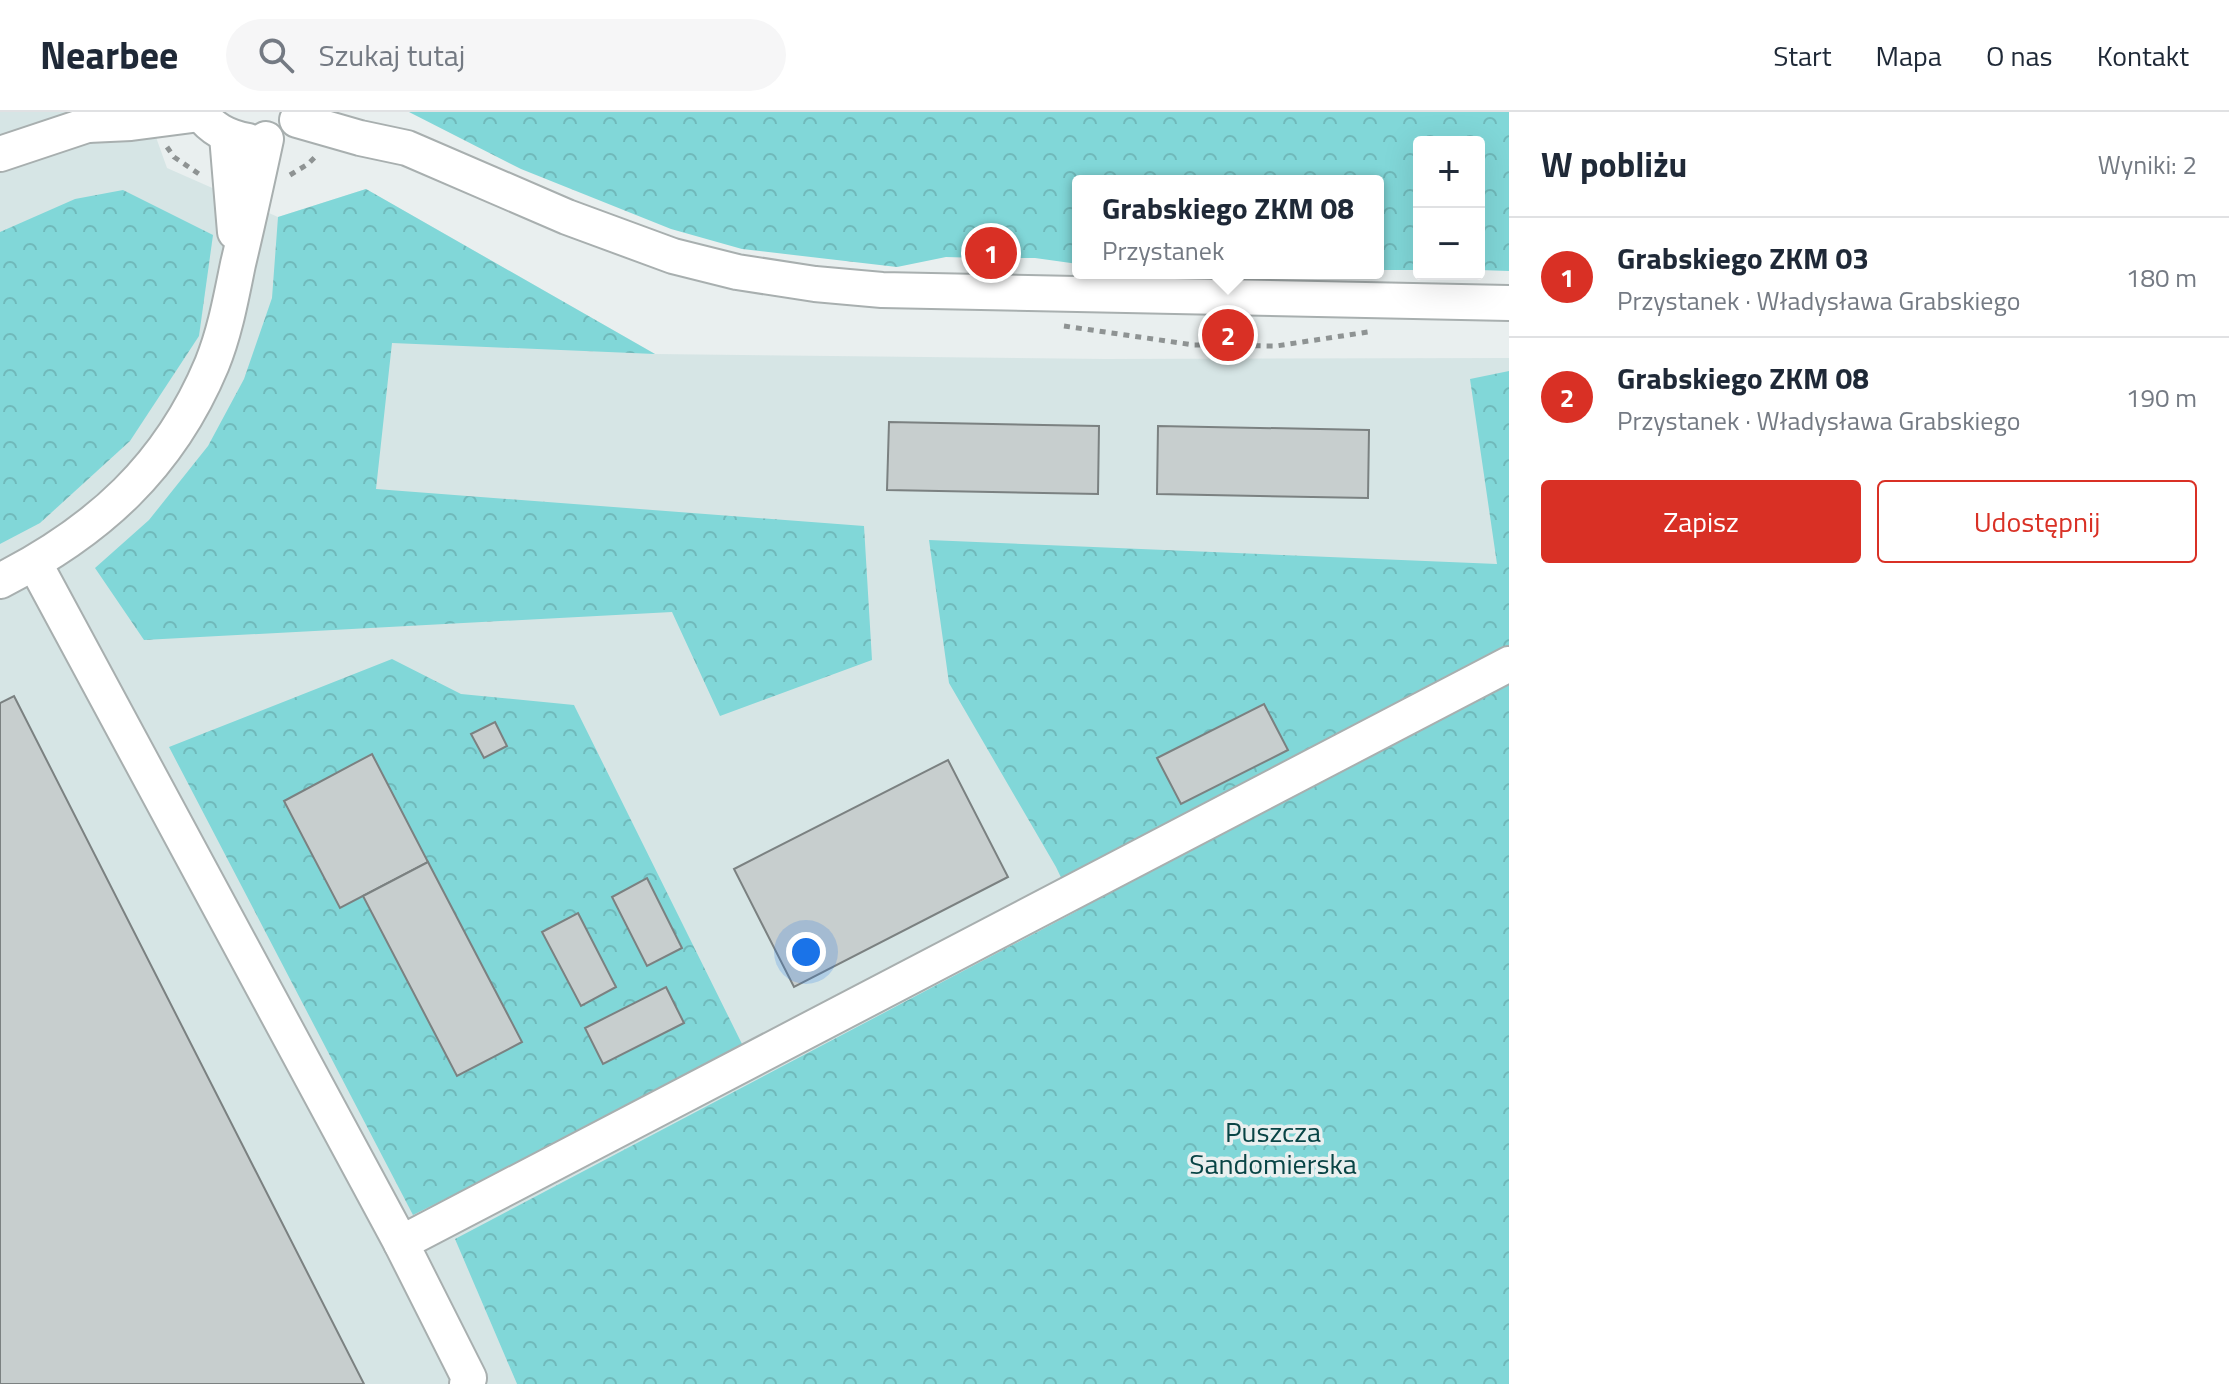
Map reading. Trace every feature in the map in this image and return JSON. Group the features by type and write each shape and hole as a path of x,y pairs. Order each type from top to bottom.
{"street":[{"path":"358,112 407,148"},
{"path":"0,154 100,119 131,123 199,113 212,127 227,136 246,141 266,139 283,132 299,116 360,138 407,148 567,217 673,256 737,272 815,284 925,291 1509,303"},
{"path":"227,136 239,263"},
{"path":"0,581 35,564 78,536 112,508 162,454 182,426 212,364 227,319 266,139"},
{"path":"35,564 401,1243 469,1378 467,1384"},
{"path":"401,1243 1509,664"}],"shaded area":[{"path":"0,112 147,112 167,168 278,217 366,189 655,354 1105,359 1509,358 1509,761 476,1288 517,1384 0,1384"}],"green space":[{"path":"409,112 1509,112 1509,271 1485,270 1485,136 1413,136 1413,270 1384,270 1384,175 1072,175 1072,263 1007,258 1006,249 982,249 980,258 946,257 897,267 742,249 671,229 521,169"},
{"path":"366,189 655,354 392,343 376,489 864,526 872,660 720,716 672,612 144,640 95,568 149,520 208,446 244,379 272,298 278,217"},
{"path":"123,190 213,235 199,336 130,441 40,523 0,544 0,232 75,199"},
{"name":"Puszcza Sandomierska","path":"1509,371 1509,1384 517,1384 455,1239 1077,911 1056,867 949,683 929,540 1497,564 1470,379"},
{"path":"392,659 461,694 574,705 745,1050 413,1215 169,747"}],"building":[{"path":"889,422 1099,426 1098,494 887,490"},
{"path":"1158,426 1369,430 1368,498 1157,494"},
{"path":"14,696 364,1384 0,1384 0,703"},
{"path":"1264,704 1288,750 1181,804 1157,758"},
{"path":"495,722 507,746 484,758 471,734"},
{"path":"372,754 428,862 340,908 284,801"},
{"path":"948,760 1008,877 794,987 734,869"},
{"path":"428,862 522,1042 457,1076 363,896"},
{"path":"647,878 682,948 647,966 612,897"},
{"path":"578,913 616,987 581,1006 542,932"},
{"path":"666,987 684,1023 603,1064 585,1028"}],"place":[{"name":"Grabskiego ZKM 03","path":"991,253"},
{"name":"Grabskiego ZKM 08","path":"1228,335"}]}
